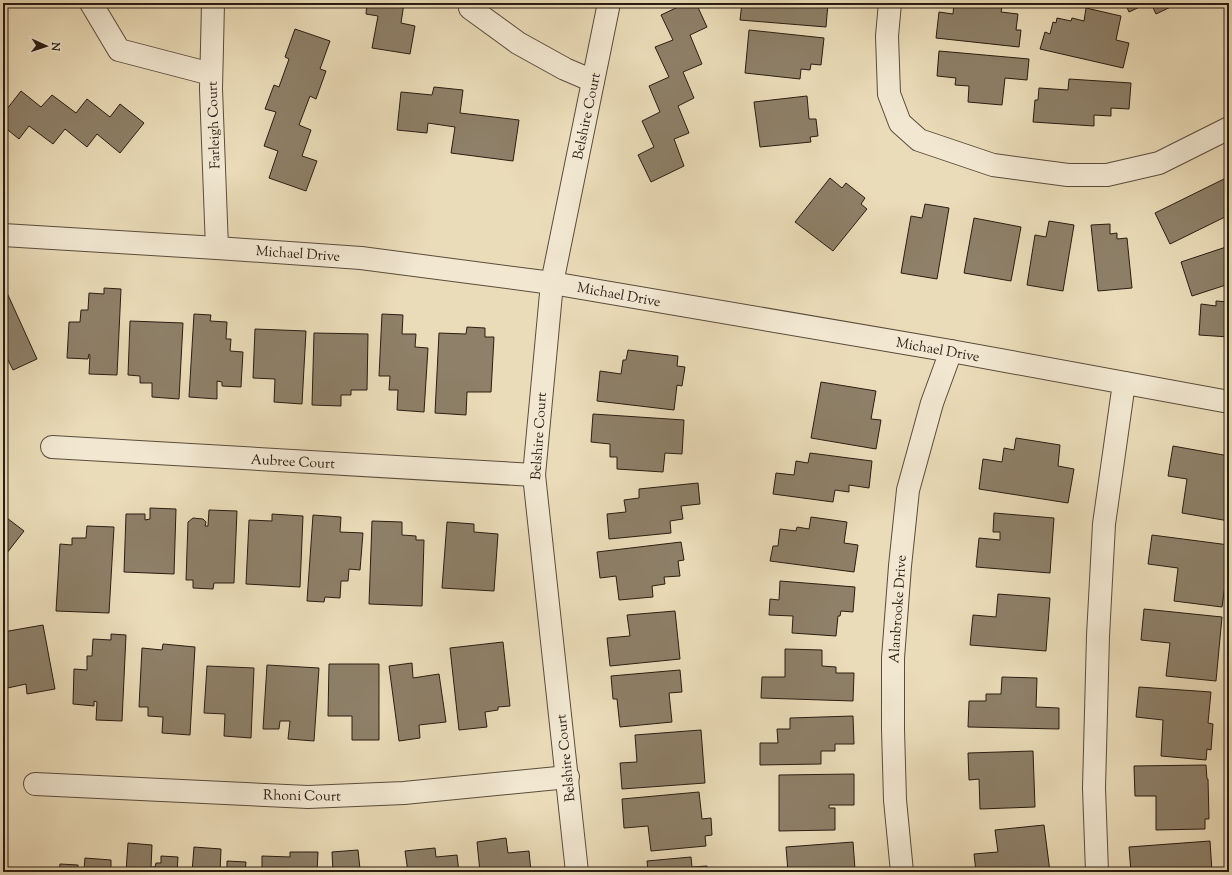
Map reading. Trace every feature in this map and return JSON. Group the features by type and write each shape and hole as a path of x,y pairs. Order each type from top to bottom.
{"street":[{"path":"91,3 119,50 211,74"},
{"name":"Farleigh Court","path":"213,3 211,74 217,248"},
{"path":"468,3 470,8 518,42 565,69 593,80"},
{"name":"Belshire Court","path":"578,872 534,475 552,283 609,3"},
{"path":"890,3 887,36 889,94 900,123 919,140 993,165 1068,175 1107,175 1159,163 1229,128"},
{"name":"Michael Drive","path":"3,236 361,258 552,283 950,351 1229,402"},
{"name":"Alanbrooke Drive","path":"902,872 895,800 893,729 893,658 900,566 908,490 932,403 950,351"},
{"path":"1097,872 1094,788 1104,524 1124,383"},
{"name":"Aubree Court","path":"52,447 534,475"},
{"name":"Rhoni Court","path":"35,784 308,797 404,793 568,778"}],"building":[{"path":"367,3 404,3 401,23 415,26 410,54 372,48 378,16 366,14"},
{"path":"676,3 696,3 707,27 690,35 702,64 683,72 694,98 678,106 689,133 674,139 684,166 651,182 638,155 654,147 642,121 660,112 649,86 669,77 655,47 673,40 661,15 678,7"},
{"path":"742,3 828,3 826,27 740,20"},
{"path":"954,3 989,3 988,6 1002,7 1001,12 1018,14 1016,30 1021,30 1019,47 936,38 939,12 953,14"},
{"path":"1125,3 1148,3 1129,12"},
{"path":"1151,3 1179,3 1156,14"},
{"path":"1086,8 1121,16 1116,40 1129,43 1123,68 1040,49 1045,32 1050,34 1053,22 1056,23 1057,18 1071,21 1072,18 1084,21"},
{"path":"295,29 330,41 320,69 326,71 316,99 310,96 299,125 311,130 302,156 317,161 306,191 269,178 278,151 264,146 276,112 265,109 274,85 279,87 289,59 285,57"},
{"path":"749,30 824,38 821,65 811,64 810,70 801,69 800,79 745,73"},
{"path":"939,51 1029,59 1027,80 1005,78 1002,105 968,102 969,86 955,85 956,78 937,76"},
{"path":"1069,79 1131,83 1129,109 1111,108 1111,116 1094,115 1094,126 1033,122 1035,100 1038,100 1039,88 1068,90"},
{"path":"434,87 463,90 460,113 519,120 513,161 451,153 455,127 428,123 427,133 397,130 401,92 432,95"},
{"path":"21,91 41,107 52,95 76,113 87,99 110,117 120,104 144,123 120,153 97,134 87,147 65,129 53,144 29,126 19,139 3,126 3,114"},
{"path":"807,96 809,119 816,119 818,136 810,137 811,142 760,147 754,102"},
{"path":"830,178 842,188 846,183 865,198 861,204 867,209 833,251 795,222"},
{"path":"1226,178 1229,183 1229,215 1170,244 1155,213"},
{"path":"925,204 949,208 937,279 901,273 911,216 922,218"},
{"path":"974,218 1021,227 1011,281 964,273"},
{"path":"1049,221 1074,225 1063,291 1027,285 1035,235 1046,237"},
{"path":"1110,224 1110,234 1117,233 1117,239 1127,238 1132,288 1098,291 1091,225"},
{"path":"1229,246 1229,284 1192,296 1181,262"},
{"path":"3,284 37,359 13,370 5,354 3,355"},
{"path":"104,288 121,289 117,375 89,374 89,354 88,359 67,358 69,322 80,322 81,310 88,310 89,293 104,294"},
{"path":"1216,301 1229,302 1229,337 1199,335 1201,304 1216,306"},
{"path":"194,314 211,315 210,321 227,322 226,339 231,339 230,351 243,352 241,387 222,386 222,382 217,381 217,399 189,397"},
{"path":"382,314 403,315 402,334 416,334 415,347 428,348 424,412 397,410 398,390 389,390 390,376 379,376"},
{"path":"130,321 183,323 179,399 152,397 152,383 140,383 140,376 128,375"},
{"path":"467,327 485,328 485,337 494,337 491,392 467,392 466,415 435,413 439,333 466,334"},
{"path":"255,329 306,331 302,404 274,402 275,379 253,378"},
{"path":"314,333 368,334 367,390 351,390 351,395 341,395 341,406 312,405"},
{"path":"628,350 678,356 677,366 685,367 682,386 677,385 674,410 597,401 600,371 621,374 623,360 626,360"},
{"path":"821,382 876,391 871,419 881,420 876,449 811,438"},
{"path":"593,414 684,420 682,454 665,453 663,472 617,469 617,457 610,457 610,444 591,442"},
{"path":"1016,438 1060,445 1058,466 1074,469 1068,503 979,489 983,459 1002,462 1004,448 1014,450"},
{"path":"1173,446 1229,456 1229,521 1182,513 1187,479 1168,476"},
{"path":"810,453 872,461 869,488 849,485 849,492 835,490 833,502 773,494 776,473 794,475 796,461 808,463"},
{"path":"698,483 700,504 681,506 683,519 670,521 671,533 609,539 607,514 626,512 624,500 639,498 639,489"},
{"path":"150,508 176,509 174,574 124,572 126,514 145,514 145,520 150,519"},
{"path":"209,510 237,511 234,583 214,583 213,589 193,588 193,580 186,580 188,522 193,518 203,519 206,522 205,526 208,526"},
{"path":"994,513 1054,518 1050,573 976,567 979,538 1000,540 1000,532 993,532"},
{"path":"272,514 303,516 300,587 246,584 249,520 272,521"},
{"path":"3,515 24,531 3,558"},
{"path":"313,515 341,517 340,532 363,533 360,570 349,569 348,581 341,581 340,598 325,597 324,602 307,601"},
{"path":"811,517 847,522 844,543 858,545 854,572 770,561 773,546 778,546 780,529 796,531 797,527 809,529"},
{"path":"372,521 402,522 402,535 416,536 416,540 424,540 422,606 369,604"},
{"path":"447,522 474,524 474,532 498,534 494,591 442,588"},
{"path":"87,526 114,527 109,613 56,611 60,544 72,545 72,538 86,538"},
{"path":"1152,535 1229,545 1229,557 1222,607 1174,601 1178,568 1148,564"},
{"path":"681,542 684,560 678,561 680,576 664,577 665,584 652,586 653,597 619,600 616,576 600,578 597,552"},
{"path":"780,581 855,587 853,612 841,611 840,616 838,616 836,636 792,633 793,616 769,615 770,599 779,600"},
{"path":"998,594 1050,598 1046,651 970,645 973,615 996,617"},
{"path":"1144,609 1222,617 1216,681 1166,676 1170,643 1141,640"},
{"path":"675,611 680,659 610,666 607,638 630,636 627,615"},
{"path":"43,625 55,689 27,694 26,684 3,689 3,632"},
{"path":"111,634 126,635 122,721 96,720 97,702 94,701 94,706 73,704 74,669 87,670 87,656 92,656 93,639 111,640"},
{"path":"503,642 510,706 498,707 498,710 485,712 487,727 459,730 450,648"},
{"path":"163,644 195,647 190,735 162,733 163,717 148,716 148,707 139,707 142,648 162,650"},
{"path":"785,649 822,650 822,666 836,667 836,673 854,673 853,701 761,698 762,677 785,677"},
{"path":"412,663 413,678 439,674 446,722 419,725 420,738 399,741 389,666"},
{"path":"329,664 379,664 379,740 352,740 352,716 328,716"},
{"path":"267,665 319,668 314,741 288,739 290,721 280,721 279,729 263,729"},
{"path":"207,666 254,668 251,738 224,736 225,714 204,713"},
{"path":"680,670 682,692 669,693 672,722 620,727 617,699 613,699 611,676"},
{"path":"1002,677 1037,678 1036,707 1059,708 1059,729 968,727 969,701 986,701 986,694 1001,694"},
{"path":"1139,687 1211,692 1208,723 1213,724 1211,750 1207,749 1206,760 1161,756 1163,720 1136,717"},
{"path":"853,716 854,744 835,744 835,751 821,751 821,764 760,765 760,743 778,743 777,729 790,729 790,718"},
{"path":"701,730 705,783 622,789 620,763 637,762 635,735"},
{"path":"1033,751 1035,807 980,809 979,779 969,780 968,753"},
{"path":"1206,765 1208,779 1209,819 1205,819 1205,829 1156,830 1156,796 1135,796 1134,766"},
{"path":"854,774 854,805 829,805 829,808 835,808 835,830 779,831 779,775"},
{"path":"699,792 702,819 711,818 712,835 705,836 706,846 651,851 648,826 624,828 622,799"},
{"path":"1044,825 1050,872 976,872 974,854 998,852 995,830"},
{"path":"506,838 508,853 529,851 531,872 480,872 477,842"},
{"path":"1210,841 1212,872 1131,872 1129,847"},
{"path":"853,842 855,869 853,869 853,872 788,872 786,847"},
{"path":"128,843 152,845 151,867 155,867 156,863 161,863 161,856 178,857 177,872 126,872"},
{"path":"194,847 221,849 220,872 192,872"},
{"path":"435,848 436,857 457,855 459,872 408,872 405,851"},
{"path":"358,850 360,869 367,868 368,872 333,872 332,852"},
{"path":"290,852 318,852 317,872 262,872 262,856 290,857"},
{"path":"691,857 692,867 707,866 708,872 648,872 647,861"},
{"path":"85,858 111,860 111,872 59,872 60,864 78,865 78,870 84,870"},
{"path":"227,861 246,862 245,872 227,872"},
{"path":"3,867 36,870 36,872 3,872"}]}
